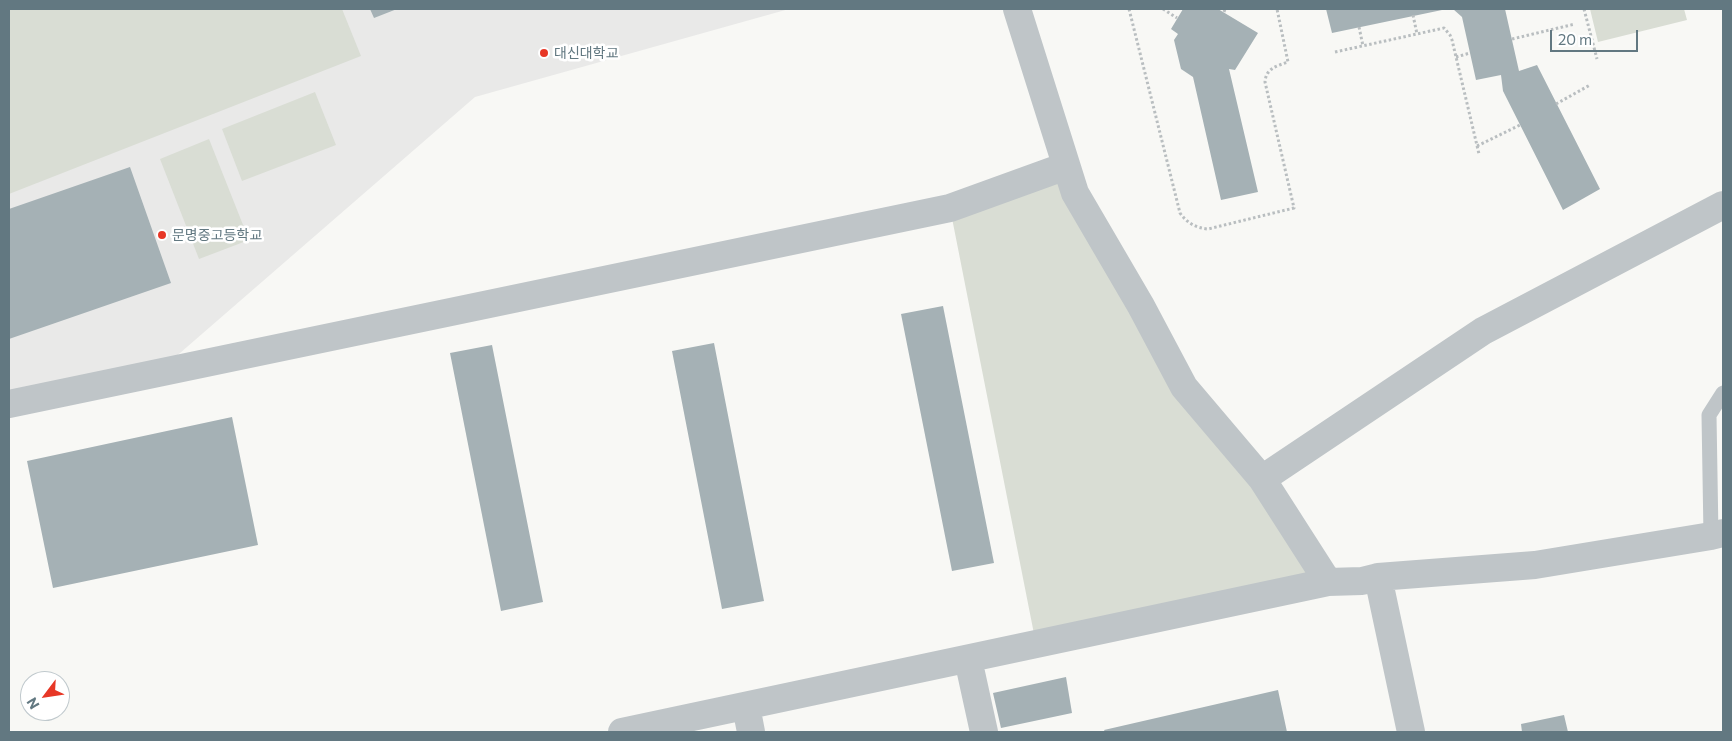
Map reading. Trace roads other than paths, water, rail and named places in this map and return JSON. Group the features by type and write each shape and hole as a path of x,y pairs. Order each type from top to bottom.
{"street":[{"path":"1017,9 1075,193 1141,306 1184,387 1262,479 1328,582"},
{"path":"9,404 950,208 1066,166"},
{"path":"1262,479 1483,331 1723,204"},
{"path":"622,732 1328,582 1362,581 1378,577 1535,565 1717,534"},
{"path":"1378,577 1412,732"},
{"path":"968,659 984,732"},
{"path":"746,706 751,732"}],"lane":[{"path":"1717,534 1709,415 1723,393"}],"place":[{"name":"대신대학교","path":"544,53"},
{"name":"문명중고등학교","path":"162,235"}]}
